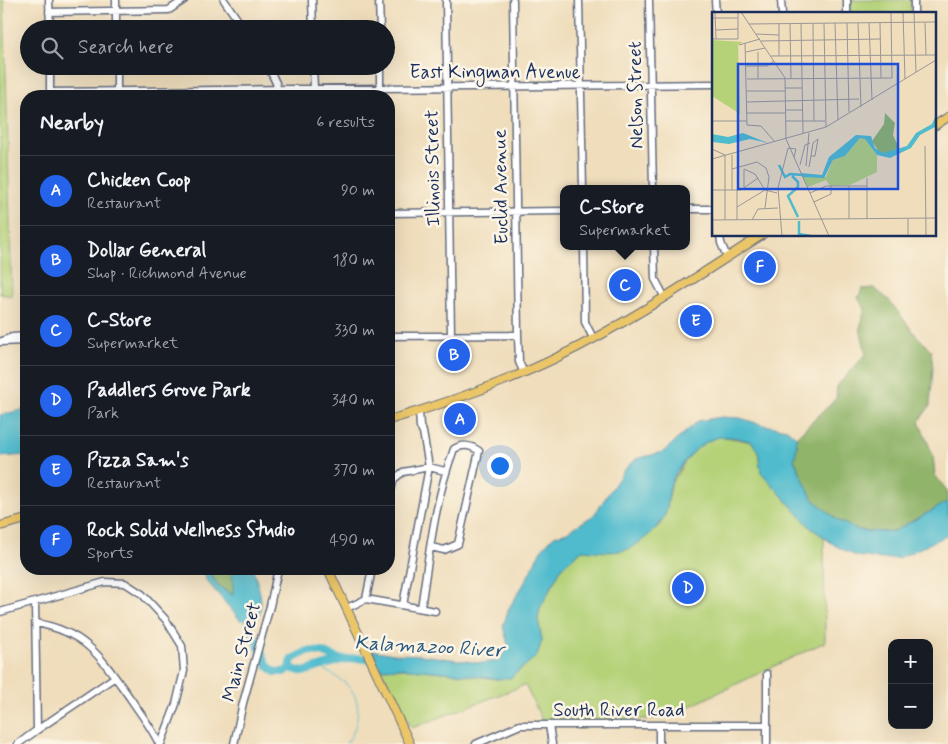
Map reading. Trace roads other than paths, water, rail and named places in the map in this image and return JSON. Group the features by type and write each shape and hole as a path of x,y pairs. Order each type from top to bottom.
{"main road":[{"path":"936,125 948,117"},
{"path":"395,418 472,394 560,356 664,296 760,236"},
{"path":"0,526 20,521"},
{"path":"331,575 410,744"}],"street":[{"path":"49,0 49,20"},
{"path":"116,0 116,20"},
{"path":"49,12 169,10 184,0"},
{"path":"224,0 238,20"},
{"path":"312,0 313,20"},
{"path":"379,0 380,20"},
{"name":"Illinois Street","path":"446,0 451,336"},
{"name":"Euclid Avenue","path":"512,0 518,335 519,362 524,373"},
{"path":"579,0 582,185"},
{"name":"Nelson Street","path":"649,0 653,185"},
{"path":"50,75 50,90"},
{"path":"117,75 117,90"},
{"path":"272,75 277,89"},
{"path":"313,75 314,88"},
{"path":"380,75 381,88"},
{"name":"East Kingman Avenue","path":"197,90 712,84"},
{"path":"690,210 712,209"},
{"path":"395,213 560,211"},
{"path":"720,236 727,257"},
{"path":"584,250 585,322 593,338"},
{"path":"654,250 654,279 664,296"},
{"path":"395,336 518,335"},
{"path":"1,342 12,337 20,336"},
{"path":"1,342 20,341"},
{"path":"403,605 429,467 420,411"},
{"path":"421,608 431,547 445,471 454,449 466,446 474,447 479,451 458,544 444,550 431,547"},
{"path":"395,478 403,472 429,467 445,471"},
{"name":"Main Street","path":"234,744 277,575"},
{"path":"366,599 371,575"},
{"path":"0,612 98,583 112,581 125,583 142,594 166,620 182,646 184,671 176,704 160,744"},
{"path":"347,608 366,599 436,611"},
{"path":"35,602 37,730"},
{"path":"36,623 57,627 76,636 99,655 160,744"},
{"path":"767,674 767,744"},
{"path":"18,744 115,677"},
{"name":"South River Road","path":"476,744 520,725 767,725"},
{"path":"549,725 552,744"},
{"path":"659,725 659,744"}],"water":[{"path":"20,410 20,455 0,457 0,415"},
{"path":"722,417 740,418 763,425 787,429 796,437 797,447 794,460 812,498 837,520 858,530 894,531 948,502 948,535 899,558 883,559 856,556 836,546 811,528 761,472 758,451 752,442 730,437 715,438 692,453 680,467 670,485 665,515 654,530 633,547 623,551 582,550 562,567 540,608 538,619 542,640 537,656 510,678 496,679 400,668 381,669 371,650 481,663 499,661 508,645 503,626 509,608 541,550 554,536 567,532 594,515 625,469 636,459 663,452 698,421"},
{"path":"205,575 211,575 218,585 233,595 232,575 255,575 261,600 258,618 240,620 206,580"}],"waterway":[{"name":"Kalamazoo River","path":"247,612 249,626 268,666 275,672 284,672 290,668 292,659 308,651 322,652 342,660 357,658 385,661"},
{"name":"Kalamazoo River","path":"290,668 303,672 342,660"},
{"path":"320,667 347,685 357,701 356,724 346,744"}],"place":[{"name":"Rock Solid Wellness Studio","path":"760,267"},
{"name":"C-Store","path":"625,285"},
{"name":"Pizza Sam's","path":"696,321"},
{"name":"Dollar General","path":"454,355"},
{"name":"Chicken Coop","path":"460,419"},
{"name":"Paddlers Grove Park","path":"688,588"}]}
